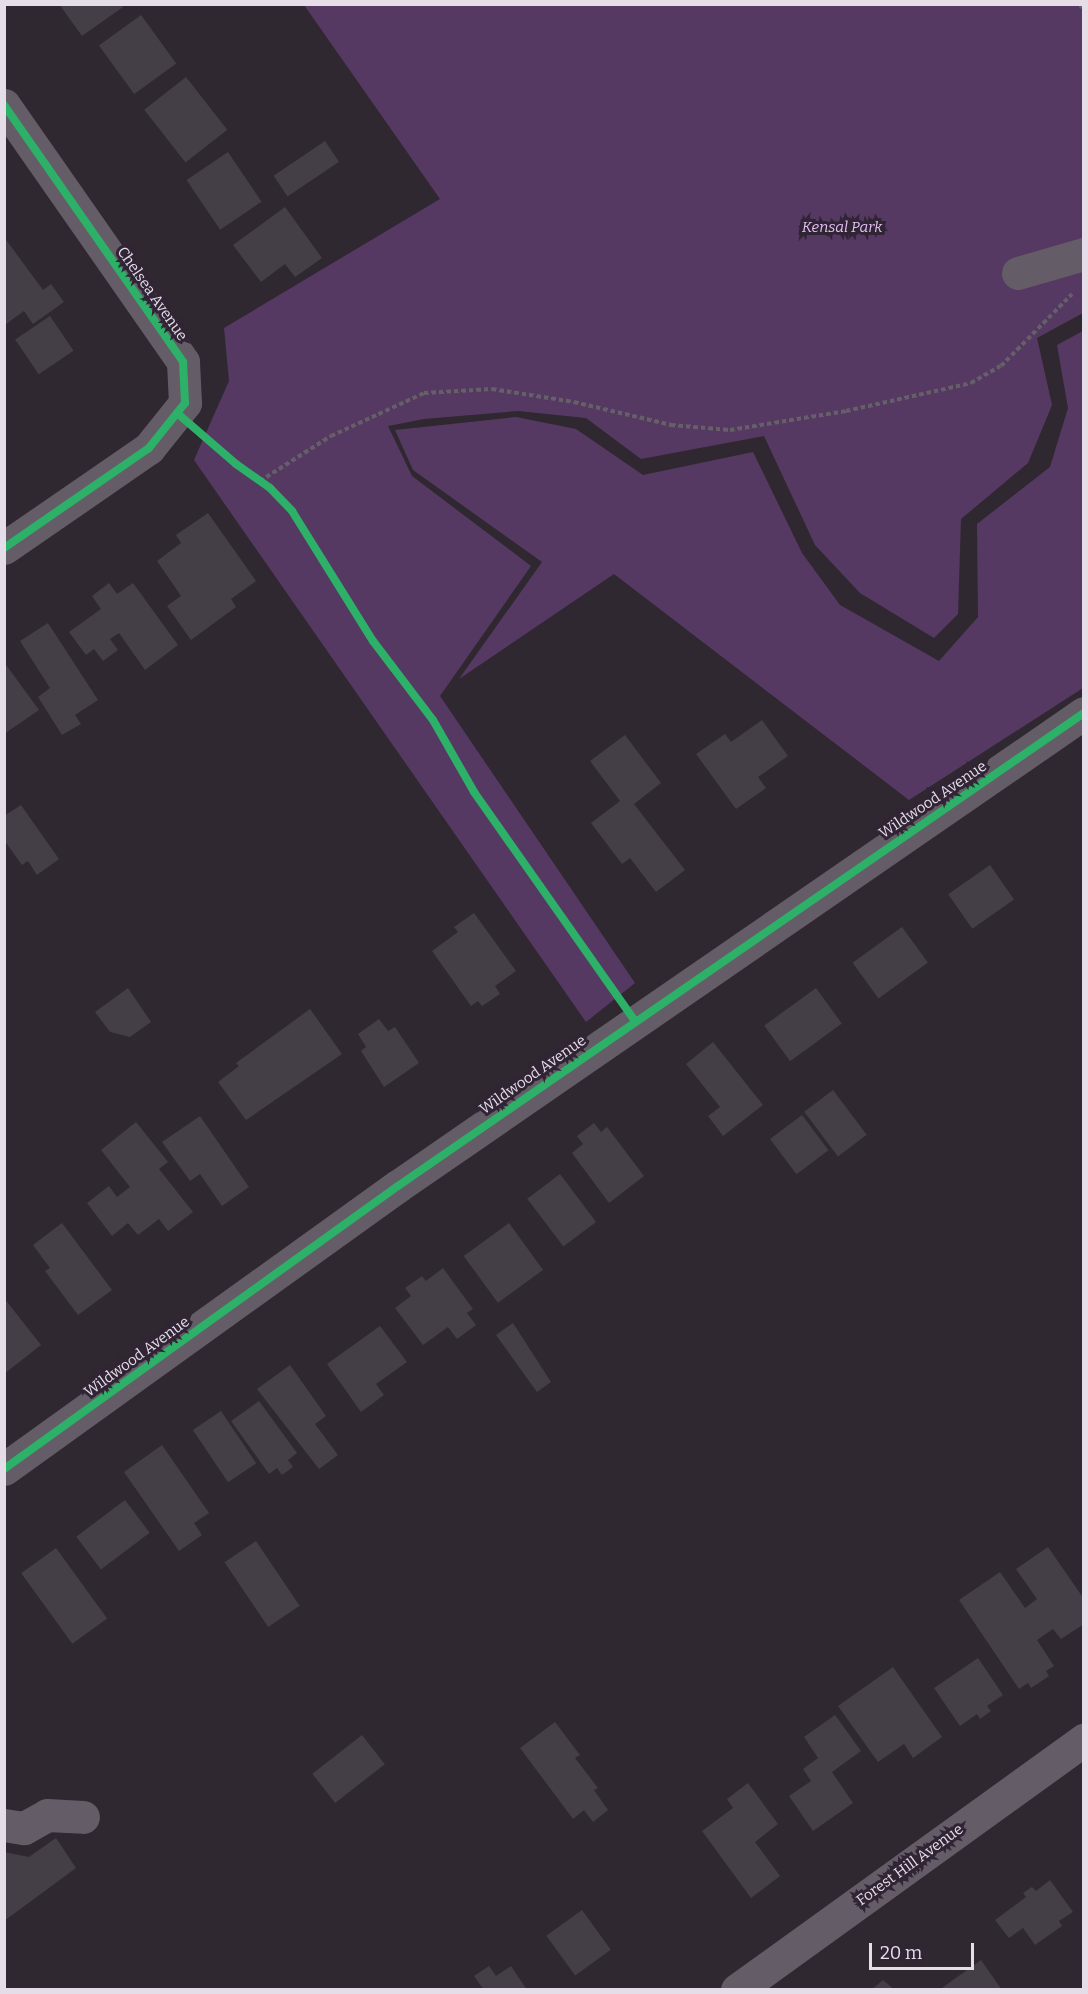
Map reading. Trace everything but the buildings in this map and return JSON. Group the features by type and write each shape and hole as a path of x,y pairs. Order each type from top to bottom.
{"street":[{"name":"Chelsea Avenue","path":"4,548 149,448 185,403 183,362 10,120"},
{"path":"1018,273 1083,254"},
{"name":"Wildwood Avenue","path":"4,1469 635,1021 1083,713"},
{"name":"Forest Hill Avenue","path":"737,1989 1083,1740"},
{"path":"4,1826 24,1828 47,1815 83,1817"}],"path":[{"path":"1080,4 1083,12"},
{"path":"260,481 331,436 424,393 492,389 574,402 671,425 730,430 846,411 971,383 1001,366 1075,291"},
{"path":"177,413 260,481 292,511 373,641 433,720 474,792 635,1021"}],"green space":[{"name":"Kensal Park","path":"304,5 1083,5 1083,313 1037,338 1052,405 1028,463 961,519 958,614 934,638 860,593 815,545 764,436 641,459 586,418 518,411 424,419 388,426 412,476 531,566 440,696 635,983 586,1022 194,460 229,381 224,328 440,199"},
{"path":"1083,331 1083,688 909,800 614,574 459,679 542,562 413,470 395,430 516,417 576,429 643,475 753,452 802,553 840,605 939,661 978,617 977,524 1050,467 1068,408 1057,345"}],"cycle path":[{"path":"4,105 183,362 185,403 149,448 4,548"},
{"path":"177,413 236,464 270,488 292,511 373,641 433,720 474,792 635,1021"},
{"path":"4,1469 398,1186 1084,713"}]}
